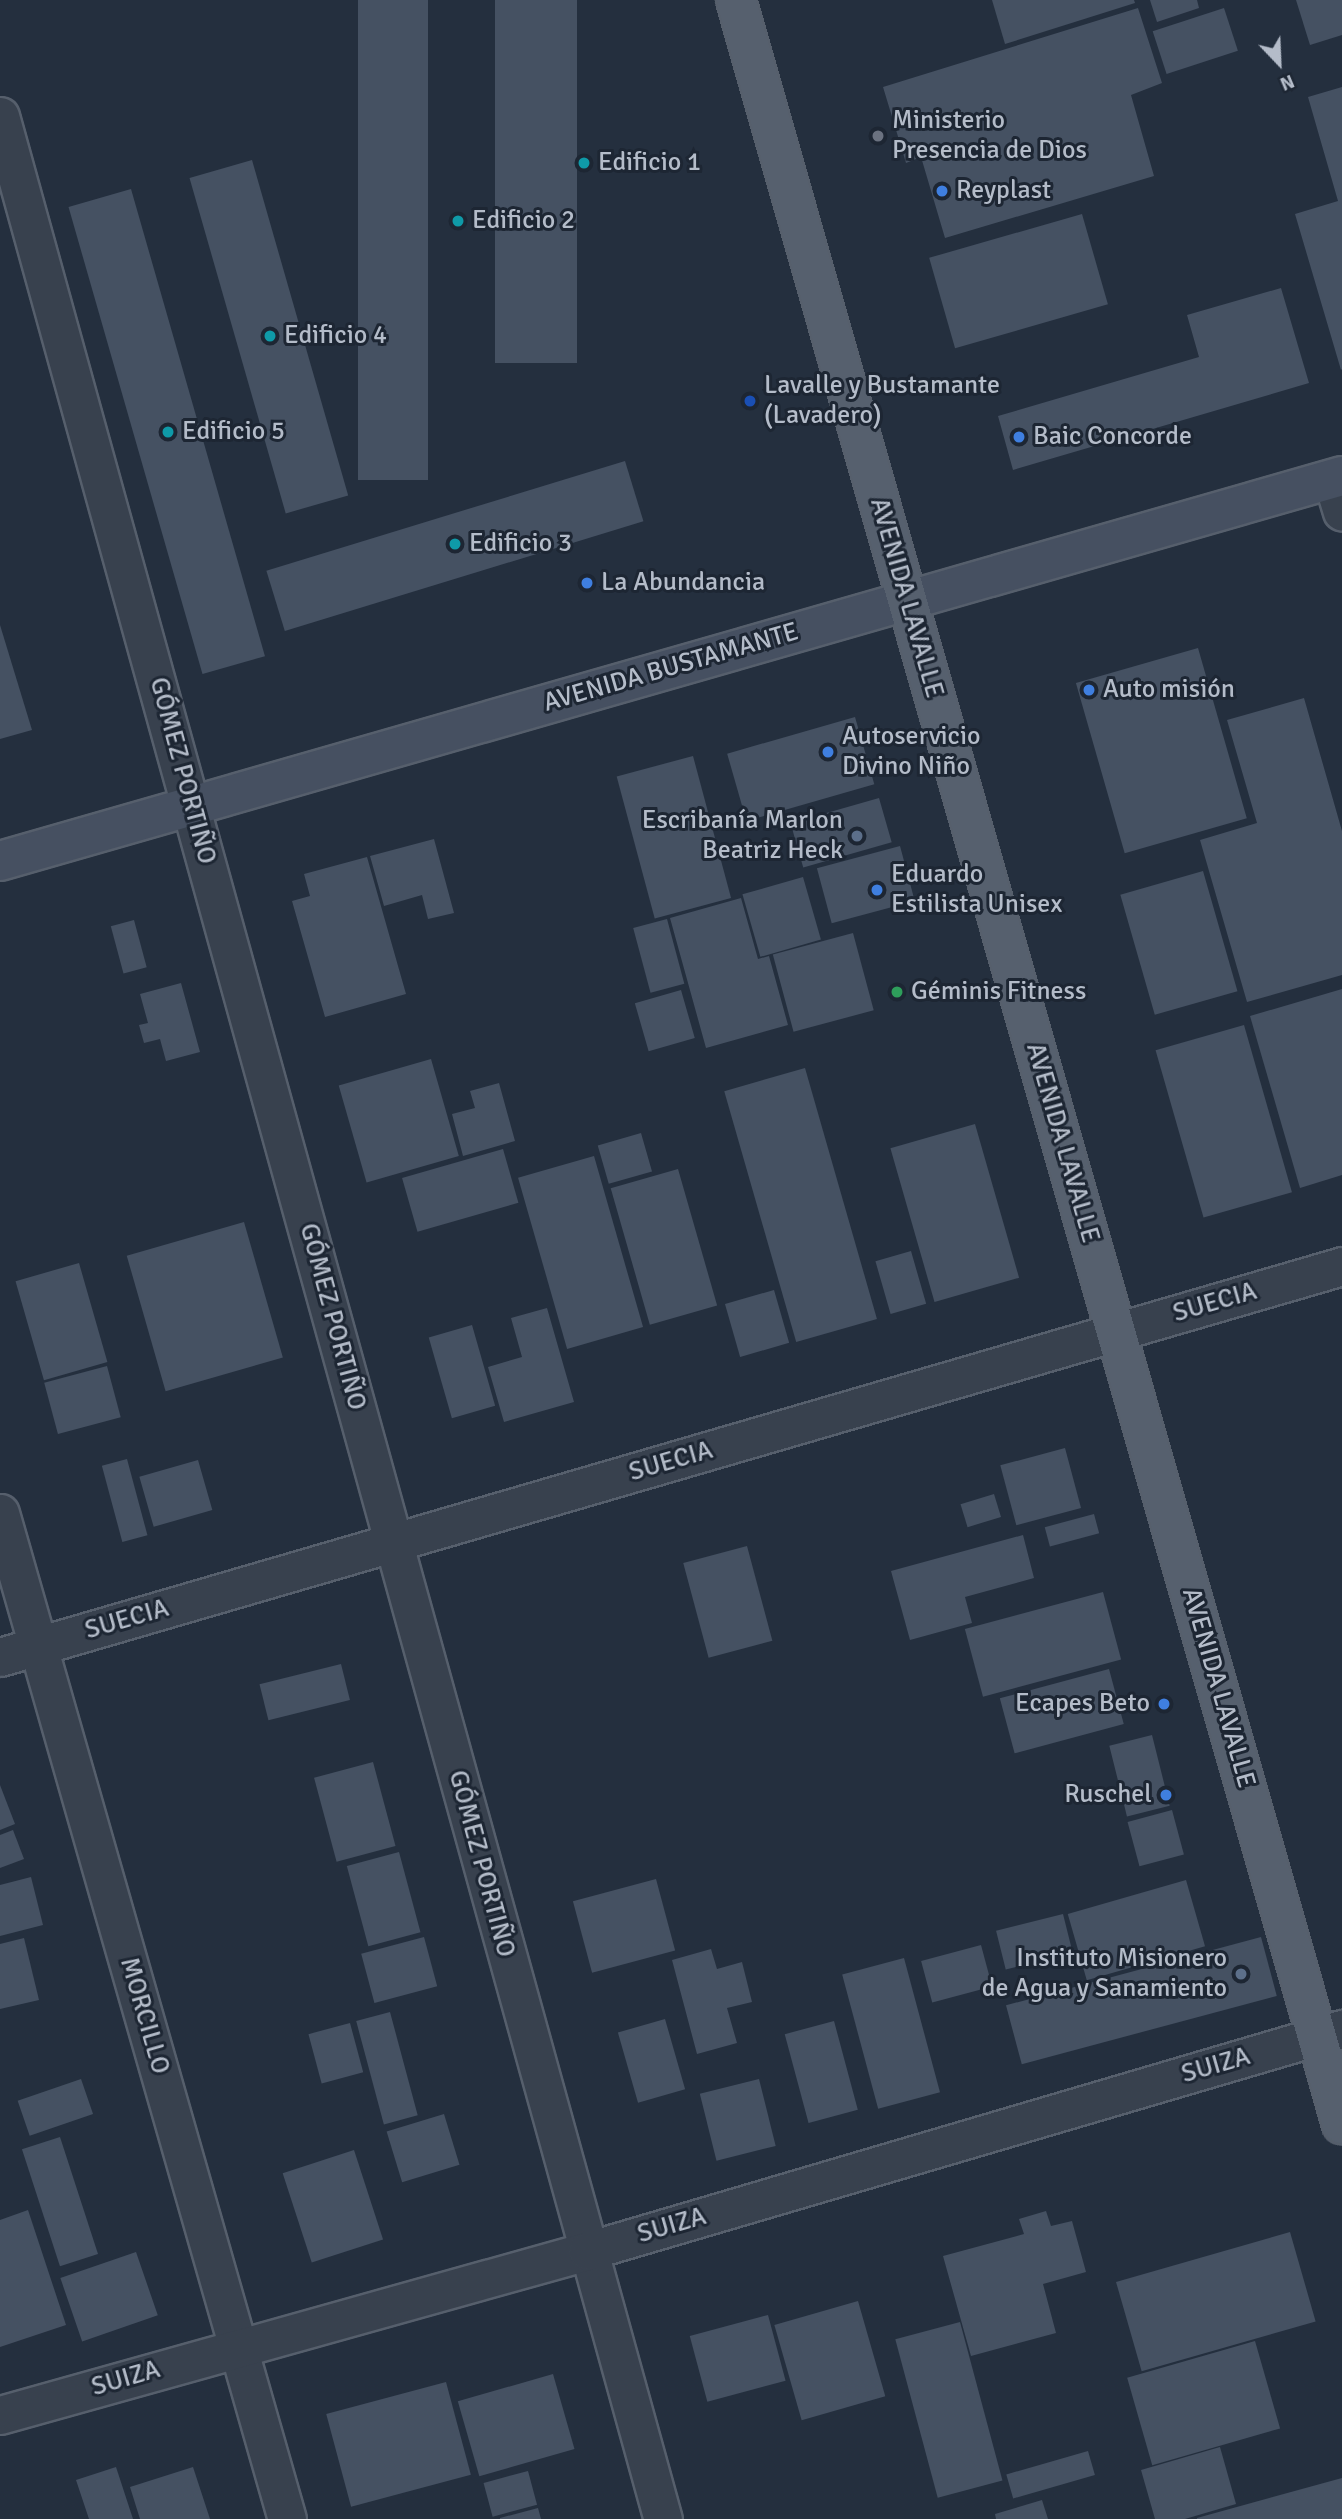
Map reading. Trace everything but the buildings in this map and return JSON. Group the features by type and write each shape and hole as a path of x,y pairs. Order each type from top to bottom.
{"main road":[{"name":"AVENIDA LAVALLE","path":"736,0 1116,1332 1329,2033 1342,2124"},
{"name":"AVENIDA BUSTAMANTE","path":"0,861 907,600 1339,489"}],"street":[{"name":"GÓMEZ PORTIÑO","path":"0,117 663,2519"},
{"name":"SUECIA","path":"0,1657 1342,1266"},
{"name":"MORCILLO","path":"0,1513 287,2519"},
{"name":"SUIZA","path":"0,2415 587,2251 1329,2033"}],"place":[{"name":"Ministerio Presencia de Dios","path":"878,136"},
{"name":"Edificio 1","path":"584,163"},
{"name":"Reyplast","path":"942,191"},
{"name":"Edificio 2","path":"458,221"},
{"name":"Edificio 4","path":"270,336"},
{"name":"Lavalle y Bustamante (Lavadero)","path":"750,401"},
{"name":"Edificio 5","path":"168,432"},
{"name":"Baic Concorde","path":"1019,437"},
{"name":"Edificio 3","path":"455,544"},
{"name":"La Abundancia","path":"587,583"},
{"name":"Auto misión","path":"1089,690"},
{"name":"Autoservicio Divino Niño","path":"828,752"},
{"name":"Escribanía Marlon Beatriz Heck","path":"857,836"},
{"name":"Eduardo Estilista Unisex","path":"877,890"},
{"name":"Géminis Fitness","path":"897,992"},
{"name":"Ecapes Beto","path":"1164,1704"},
{"name":"Ruschel","path":"1166,1795"},
{"name":"Instituto Misionero de Agua y Sanamiento","path":"1241,1974"}]}
